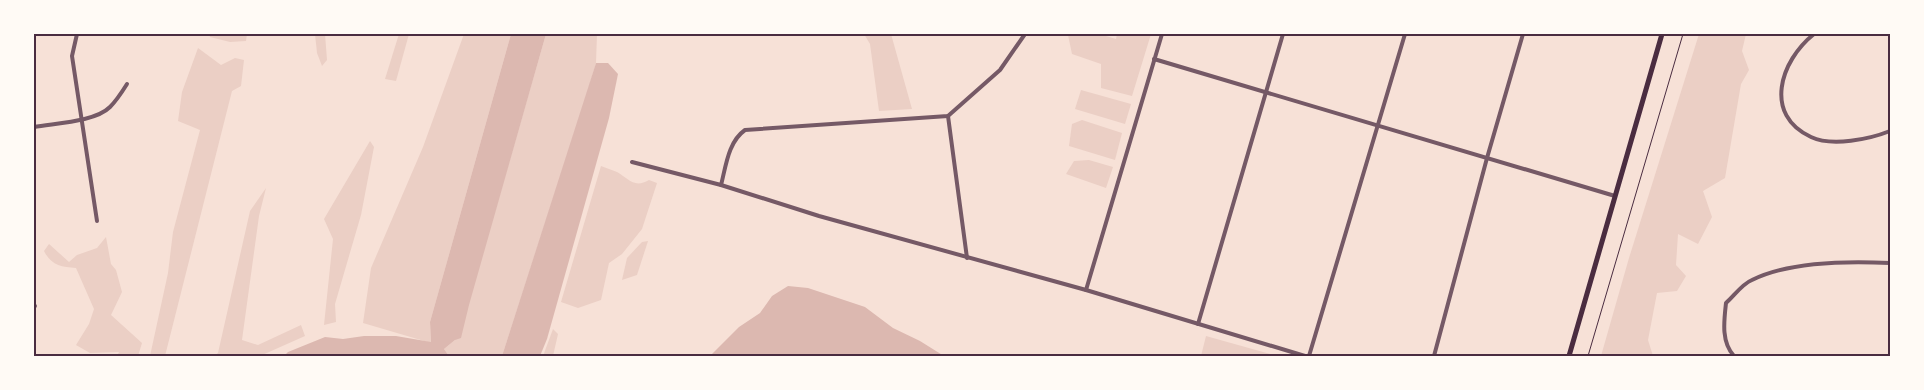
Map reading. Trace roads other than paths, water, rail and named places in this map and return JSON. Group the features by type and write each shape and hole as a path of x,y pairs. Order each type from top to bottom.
{"main road":[{"path":"1569,356 1662,34"}],"street":[{"path":"78,34 72,56 97,221"},
{"path":"721,185 732,146 737,136 746,130 948,116 1000,70 1025,34"},
{"path":"1086,290 1162,34"},
{"path":"1198,324 1284,34"},
{"path":"1310,356 1405,34"},
{"path":"1434,356 1487,158 1524,34"},
{"path":"1814,34 1802,43 1784,72 1780,90 1784,108 1794,128 1813,138 1835,142 1877,137 1890,131"},
{"path":"1154,60 1615,196"},
{"path":"34,126 82,119 99,114 109,108 127,84"},
{"path":"948,116 967,258"},
{"path":"632,162 721,185 819,216 1086,290 1304,356"},
{"path":"1734,356 1727,349 1724,323 1726,303 1750,280 1776,272 1823,264 1850,261 1890,263"}]}
